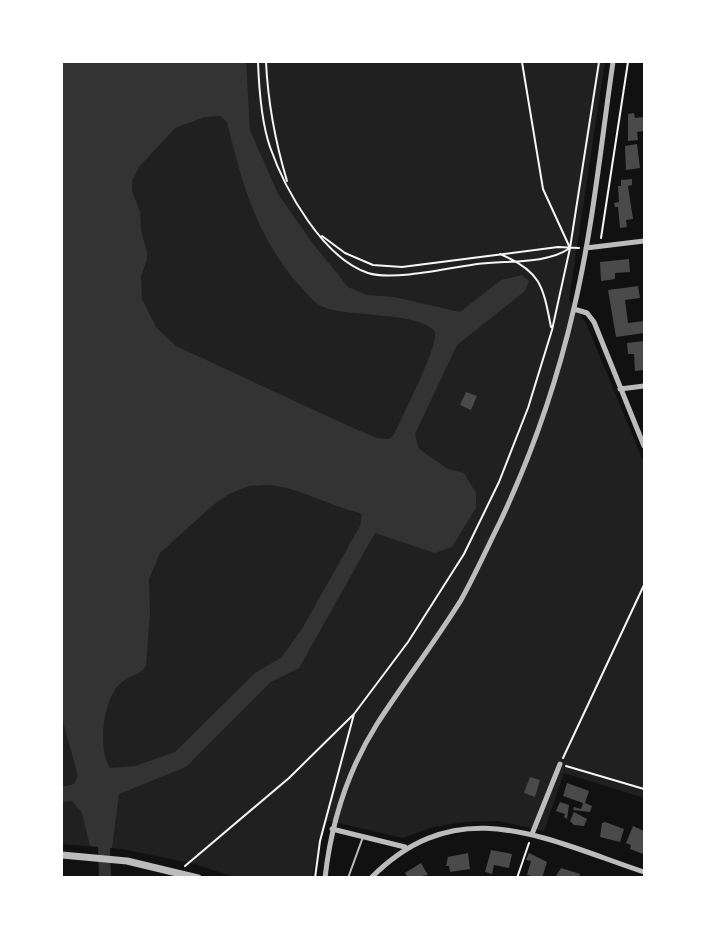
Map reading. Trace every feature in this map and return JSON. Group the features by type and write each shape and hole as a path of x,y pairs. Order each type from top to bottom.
{"street":[{"path":"325,878 332,829 356,764 376,726 461,599 500,521 531,449 549,399 574,309 586,249 613,62"},
{"path":"586,249 645,241"},
{"path":"574,309 587,313 594,322 645,446"},
{"path":"620,389 645,386"},
{"path":"532,834 560,764"},
{"path":"370,878 405,847 431,836 481,826 532,834 645,872"},
{"path":"332,829 405,847"},
{"path":"62,855 127,861 198,878"}],"lane":[{"path":"348,878 363,837"}],"path":[{"path":"258,62 259,84 269,146 290,190 315,230 343,260 369,273 404,274 562,254 570,248"},
{"path":"266,62 267,100 276,147 290,190"},
{"path":"522,62 543,189 570,248"},
{"path":"178,872 289,778 354,714 408,642 464,554 499,482 520,429 552,330 570,248 599,62"},
{"path":"600,247 628,62"},
{"path":"315,230 345,253 373,265 402,267 500,254 570,248 586,249"},
{"path":"500,254 517,261 536,275 544,291 552,330"},
{"path":"645,585 560,764 645,789"},
{"path":"315,878 320,841 354,714"},
{"path":"517,878 532,834"}],"shaded area":[{"path":"62,62 605,62 569,299 586,323 644,463 644,798 564,773 544,831 499,821 465,822 433,827 403,838 325,820 312,877 234,877 195,864 122,849 62,844"},
{"path":"62,62 246,62 250,130 278,194 314,245 348,287 367,295 394,297 460,312 501,280 522,275 529,281 525,291 457,345 415,434 419,449 448,469 464,473 476,493 476,508 452,547 435,553 375,533 299,668 271,682 186,767 119,794 112,848 90,846 82,813 72,801 62,802 62,787 74,784 78,776 62,718","holes":["220,116 227,122 245,187 260,227 283,265 312,299 332,310 415,321 427,325 435,332 425,367 394,435 389,439 377,438 353,428 176,346 156,327 142,299 141,276 147,252 141,230 140,212 132,191 132,181 139,167 175,128 205,117","267,485 291,489 360,513 362,515 360,526 303,627 282,657 255,673 175,752 135,766 110,768 106,759 103,736 106,711 115,689 146,666 150,613 149,579 160,553 213,505 229,494 249,486"]}],"building":[{"path":"634,113 635,118 644,117 644,131 637,132 638,140 628,141 628,114"},
{"path":"637,144 640,168 626,170 625,146"},
{"path":"632,179 632,185 628,186 633,219 626,220 627,227 620,228 618,207 615,207 614,203 619,202 618,186 621,186 621,180"},
{"path":"629,259 630,272 615,273 615,279 601,281 600,262"},
{"path":"638,286 640,298 625,300 628,323 644,321 644,333 616,337 608,290"},
{"path":"644,341 644,370 635,371 634,354 628,354 627,343"},
{"path":"466,392 477,396 471,410 460,405"},
{"path":"530,777 540,780 535,797 524,793"},
{"path":"567,783 589,791 585,803 592,806 590,812 573,810 574,807 581,809 583,803 563,796"},
{"path":"560,802 569,805 567,819 564,817 565,814 556,811"},
{"path":"574,812 587,819 584,826 574,825 570,821"},
{"path":"602,823 624,829 620,842 600,837"},
{"path":"633,826 644,831 643,854 630,849 631,845 626,843"},
{"path":"491,850 512,854 509,868 494,865 492,874 485,872"},
{"path":"468,853 470,869 450,872 449,866 446,866 448,857"},
{"path":"529,853 547,862 542,878 527,875 531,861 526,860"},
{"path":"421,863 428,875 408,878 405,873"},
{"path":"561,868 580,874 579,878 557,878"}],"waterway":[{"path":"104,847 105,875"}]}
